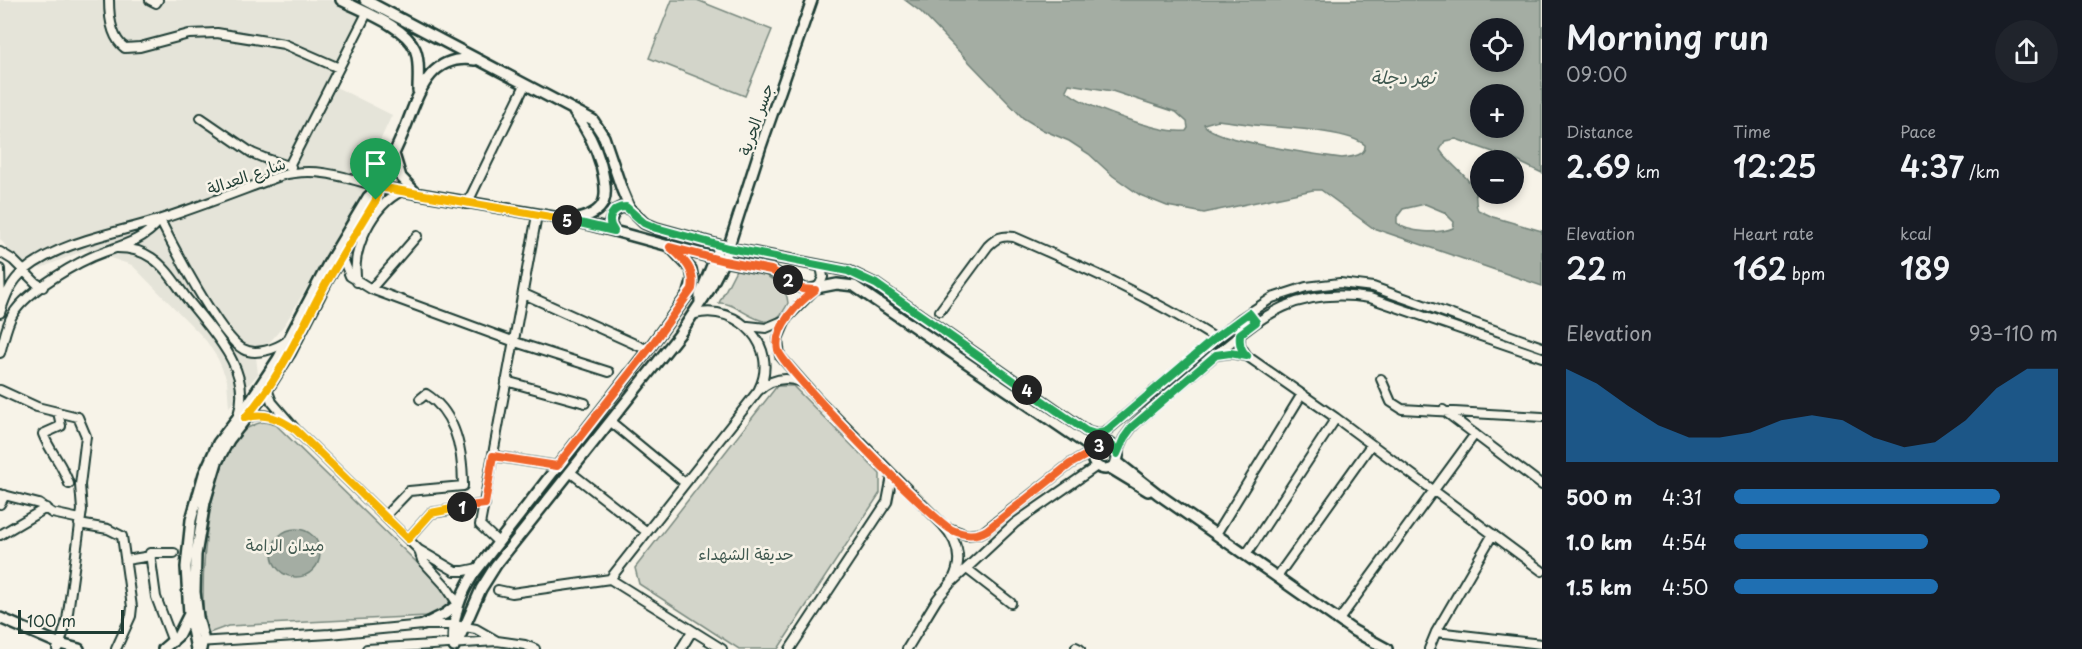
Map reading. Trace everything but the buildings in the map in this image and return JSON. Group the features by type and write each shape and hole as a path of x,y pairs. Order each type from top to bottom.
{"main road":[{"path":"341,0 393,27 407,37 415,49 418,62 418,93"},
{"path":"365,0 574,112 587,116 602,131 630,209 650,226 724,247 848,271 870,281 1103,443 1113,446 1114,461 1150,492 1158,494 1354,631 1387,649"},
{"name":"جسر الحرية","path":"724,247 812,0"},
{"path":"393,27 398,16"},
{"path":"198,645 196,555 202,514 212,476 223,449 267,389 295,345 342,256 376,200 379,187 418,93 428,77 443,65 462,59 481,61"},
{"path":"571,220 590,216 595,212 604,203 607,190 595,144 574,112"},
{"path":"394,154 401,177 418,194"},
{"path":"379,187 466,204 571,220 714,259 771,270 802,289 815,290 837,284 860,289 1093,451"},
{"path":"198,645 189,614 186,560 194,505 213,451 267,376 328,264 368,197 379,187"},
{"path":"614,231 610,223 611,214 622,207 630,209"},
{"path":"454,646 454,625 458,604 478,568 648,350 689,293 693,284 692,274 688,265 670,247"},
{"path":"701,305 700,295 714,259 724,247"},
{"path":"454,646 492,570 695,314 724,261 724,247"},
{"path":"1103,443 1093,451 1092,458 1097,466 1103,468 1114,461"},
{"path":"423,625 458,604"},
{"path":"163,649 173,642 189,614"},
{"path":"0,618 58,647 79,649"},
{"path":"1354,631 1369,649"}],"street":[{"path":"109,0 112,28 117,40 125,48 140,47 189,34 218,33 284,44 339,68"},
{"path":"150,0 156,3 158,0"},
{"path":"289,166 367,13"},
{"path":"466,204 525,85"},
{"path":"201,118 252,153 305,171"},
{"name":"شارع العدالة","path":"1,311 10,286 25,270 37,262 66,249 159,220 280,176 305,171 330,173 379,187"},
{"path":"357,282 355,262 359,243 385,203 402,191"},
{"path":"498,542 480,525 537,215"},
{"path":"0,353 14,312 43,287 77,264 143,236 159,220 199,290 236,345 249,352 266,350 281,345 291,335"},
{"path":"940,311 988,246 1005,235 1115,282 1176,313 1215,338"},
{"path":"371,289 417,236"},
{"path":"117,248 144,253 161,265 223,345 232,361 240,388 240,407 235,420"},
{"path":"0,252 25,270 36,283 43,287"},
{"path":"342,256 348,273 357,282 371,289 515,342 609,372"},
{"path":"695,314 717,312 744,325 766,328 787,318 815,290 823,277 821,266"},
{"path":"0,269 1,311"},
{"path":"1,284 17,278"},
{"path":"1086,431 1095,434 1105,432 1215,338 1272,298 1322,284 1356,284 1387,291 1542,347"},
{"path":"524,294 648,350"},
{"path":"1114,461 1129,430 1162,399 1240,334 1279,309 1310,298 1326,295 1370,298 1542,357"},
{"path":"1249,313 1256,322"},
{"path":"787,318 779,335 778,352 782,360 954,539 958,553 956,573 907,649"},
{"path":"610,579 758,391 765,374 764,355 757,338 744,325"},
{"path":"1240,334 1240,345 1247,356 1336,418 1542,571"},
{"path":"1216,355 1230,353 1247,356"},
{"path":"758,391 776,380 790,379 803,383"},
{"path":"1381,379 1388,397 1396,406 1409,410 1542,417"},
{"path":"506,381 585,404"},
{"path":"267,389 272,402 296,430 419,550 455,571 469,571 478,568"},
{"path":"0,390 38,407 78,417 86,436 80,485 80,522 67,620 58,647"},
{"path":"1154,391 1162,399"},
{"path":"385,516 409,490 463,486 462,456 456,432 435,400 426,394 420,399"},
{"path":"1216,534 1302,394"},
{"path":"1443,410 1542,485"},
{"path":"58,412 61,426 43,434 47,444 64,468 69,483"},
{"path":"245,418 253,415 266,415 281,420 296,430"},
{"path":"1246,555 1336,418"},
{"path":"611,422 686,483"},
{"path":"1339,620 1475,434"},
{"path":"1277,578 1371,445"},
{"path":"942,524 967,535 982,533 1070,464 1093,451"},
{"path":"493,456 557,466"},
{"path":"948,586 1020,519 1097,466"},
{"path":"570,472 647,532"},
{"path":"803,649 793,646 887,502 892,476"},
{"path":"0,504 2,494 26,499 52,513 117,532 122,536 132,607 131,616 116,649"},
{"path":"408,539 431,513 485,504"},
{"path":"0,535 46,508"},
{"path":"1422,649 1430,645 1493,534"},
{"path":"419,550 422,560 445,585 458,604"},
{"path":"173,642 156,597 150,552 174,553"},
{"path":"126,561 151,556"},
{"path":"967,569 1011,603"},
{"path":"498,590 512,593 610,579 722,649"},
{"path":"198,645 423,625 464,626 481,631 497,641"},
{"path":"681,649 692,631"},
{"path":"1436,632 1542,644"},
{"path":"367,649 454,646 497,641 525,645 535,649"}],"shaded area":[{"path":"0,0 331,0 363,15 328,83 392,115 365,173 362,195 285,324 270,342 255,348 258,374 229,407 227,380 218,359 207,342 132,265 85,250 41,268 18,262 0,239"}],"green space":[{"path":"672,0 697,0 772,30 745,96 649,58"},
{"path":"740,262 770,278 783,289 788,303 780,315 772,320 763,321 728,304 719,303"},
{"name":"حديقة الشهداء","path":"777,386 793,386 880,474 880,493 778,649 739,649 639,584 635,568"},
{"name":"ميدان الرامة","path":"264,422 276,425 443,588 450,596 446,609 427,616 228,626 209,633 204,616 203,578 206,536 214,493 220,473 237,438 249,427"}],"water":[{"name":"نهر دجلة","path":"905,0 1542,0 1542,173 1524,164 1524,150 1487,150 1456,139 1445,141 1440,150 1470,183 1470,204 1476,204 1478,210 1493,217 1542,231 1542,286 1373,228 1321,190 1204,213 1167,206 1140,195 1113,176 1089,154 1069,141 1023,118 921,12","holes":["1069,84 1112,91 1176,112 1187,122 1188,128 1186,131 1175,131 1123,118 1075,97 1066,90","1218,120 1333,133 1357,140 1365,145 1365,149 1357,155 1342,158 1312,154 1225,136 1204,124","1425,204 1444,212 1454,222 1453,228 1424,232 1409,229 1397,223 1397,217 1403,209"]},
{"path":"296,529 313,536 320,553 313,570 296,577 279,570 272,553 279,536"}],"route":[{"path":"379,187 466,204 571,220 614,231 610,223 611,214 617,208 626,207 644,223 656,228 729,248 848,271 876,284 1086,431 1095,434 1105,432 1240,319 1249,313 1256,322 1240,334 1241,349 1247,356 1230,353 1216,355 1132,427 1126,434 1117,454 1115,448 1110,444 1098,445 1092,452 1070,464 987,530 967,535 942,524 892,476 782,360 777,344 780,331 787,318 815,290 802,289 781,274 771,270 670,247 691,269 692,289 648,350 557,466 493,456 485,504 431,513 408,539 296,430 281,420 266,415 259,414 245,418 279,372 328,279 376,200 379,187"}]}
